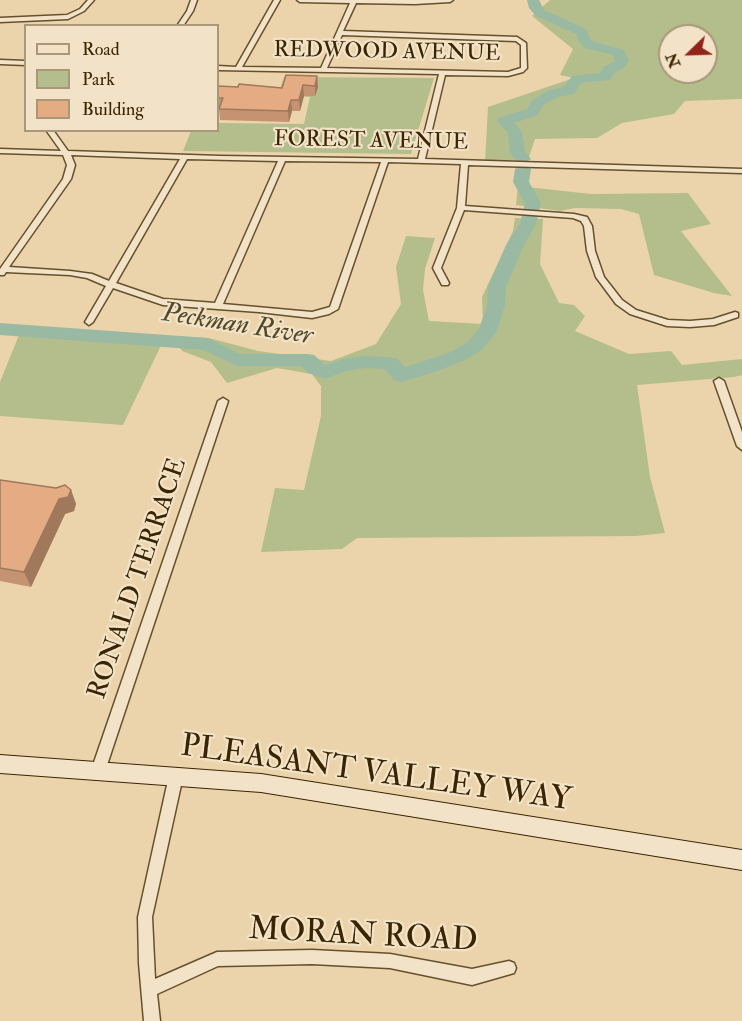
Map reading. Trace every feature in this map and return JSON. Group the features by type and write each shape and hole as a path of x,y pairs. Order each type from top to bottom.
{"main road":[{"name":"PLEASANT VALLEY WAY","path":"0,764 261,783 742,860"}],"street":[{"path":"0,20 68,17 82,10 91,0"},
{"path":"181,24 194,0"},
{"path":"238,69 277,0"},
{"path":"300,0 450,0"},
{"path":"323,70 354,1"},
{"name":"REDWOOD AVENUE","path":"219,68 515,73 524,68 524,44 517,39 339,33"},
{"path":"0,62 24,63"},
{"path":"421,161 442,73"},
{"path":"35,152 50,144 52,133"},
{"path":"2,271 67,179 71,165 66,153 52,133"},
{"name":"FOREST AVENUE","path":"0,151 742,171"},
{"path":"89,322 184,157"},
{"path":"218,306 282,159"},
{"path":"2,271 70,273 163,302 312,315 334,309 385,160"},
{"path":"445,283 437,268 461,208 465,162"},
{"path":"461,208 574,216 587,222 591,251 600,277 619,302 633,312 667,323 690,324 714,322 735,315"},
{"path":"719,381 742,446"},
{"name":"RONALD TERRACE","path":"98,771 223,401"},
{"path":"152,1021 145,917 176,776"},
{"name":"MORAN ROAD","path":"149,990 217,959 312,957 390,961 472,977 509,968"}],"green space":[{"path":"550,0 742,0 742,99 685,101 674,114 622,123 597,138 535,139 527,163 485,162 488,107 574,78 560,75 573,49 532,16"},
{"path":"284,77 434,78 411,154 183,151 191,132 219,132 219,123 304,124 310,97 278,95"},
{"path":"518,186 591,194 688,193 711,224 681,231 732,296 654,275 639,214 621,209 575,208 560,211 516,205"},
{"path":"515,218 543,219 540,264 559,303 574,305 585,316 575,331 629,354 671,351 682,365 742,359 742,375 734,377 637,385 650,477 665,533 636,536 357,538 342,549 261,552 275,488 304,490 321,416 321,386 312,374 277,368 227,383 211,362 182,351 173,336 209,338 258,351 331,361 376,344 401,304 396,267 406,236 435,238 425,269 423,290 429,321 483,324 482,297 513,231"},
{"path":"21,330 164,339 123,425 0,416 0,382"}],"building":[{"path":"286,75 317,76 315,86 303,85 299,100 291,100 288,111 219,109 223,98 219,98 219,86 238,87 239,84 282,88"},
{"path":"0,480 56,488 65,485 71,490 68,497 59,499 24,572 0,568"}],"waterway":[{"name":"Peckman River","path":"523,159 518,153 515,132 504,121 533,112 537,103 554,93 569,91 577,79 605,77 609,70 622,61 619,53 590,45 584,40 582,32 540,13 535,8 533,0"},
{"name":"Peckman River","path":"0,329 208,344 237,360 307,360 315,368 325,372 343,365 365,362 390,363 401,375 428,367 458,356 475,346 488,331 496,305 497,287 515,245 528,224 533,203 521,182 523,169"}]}
